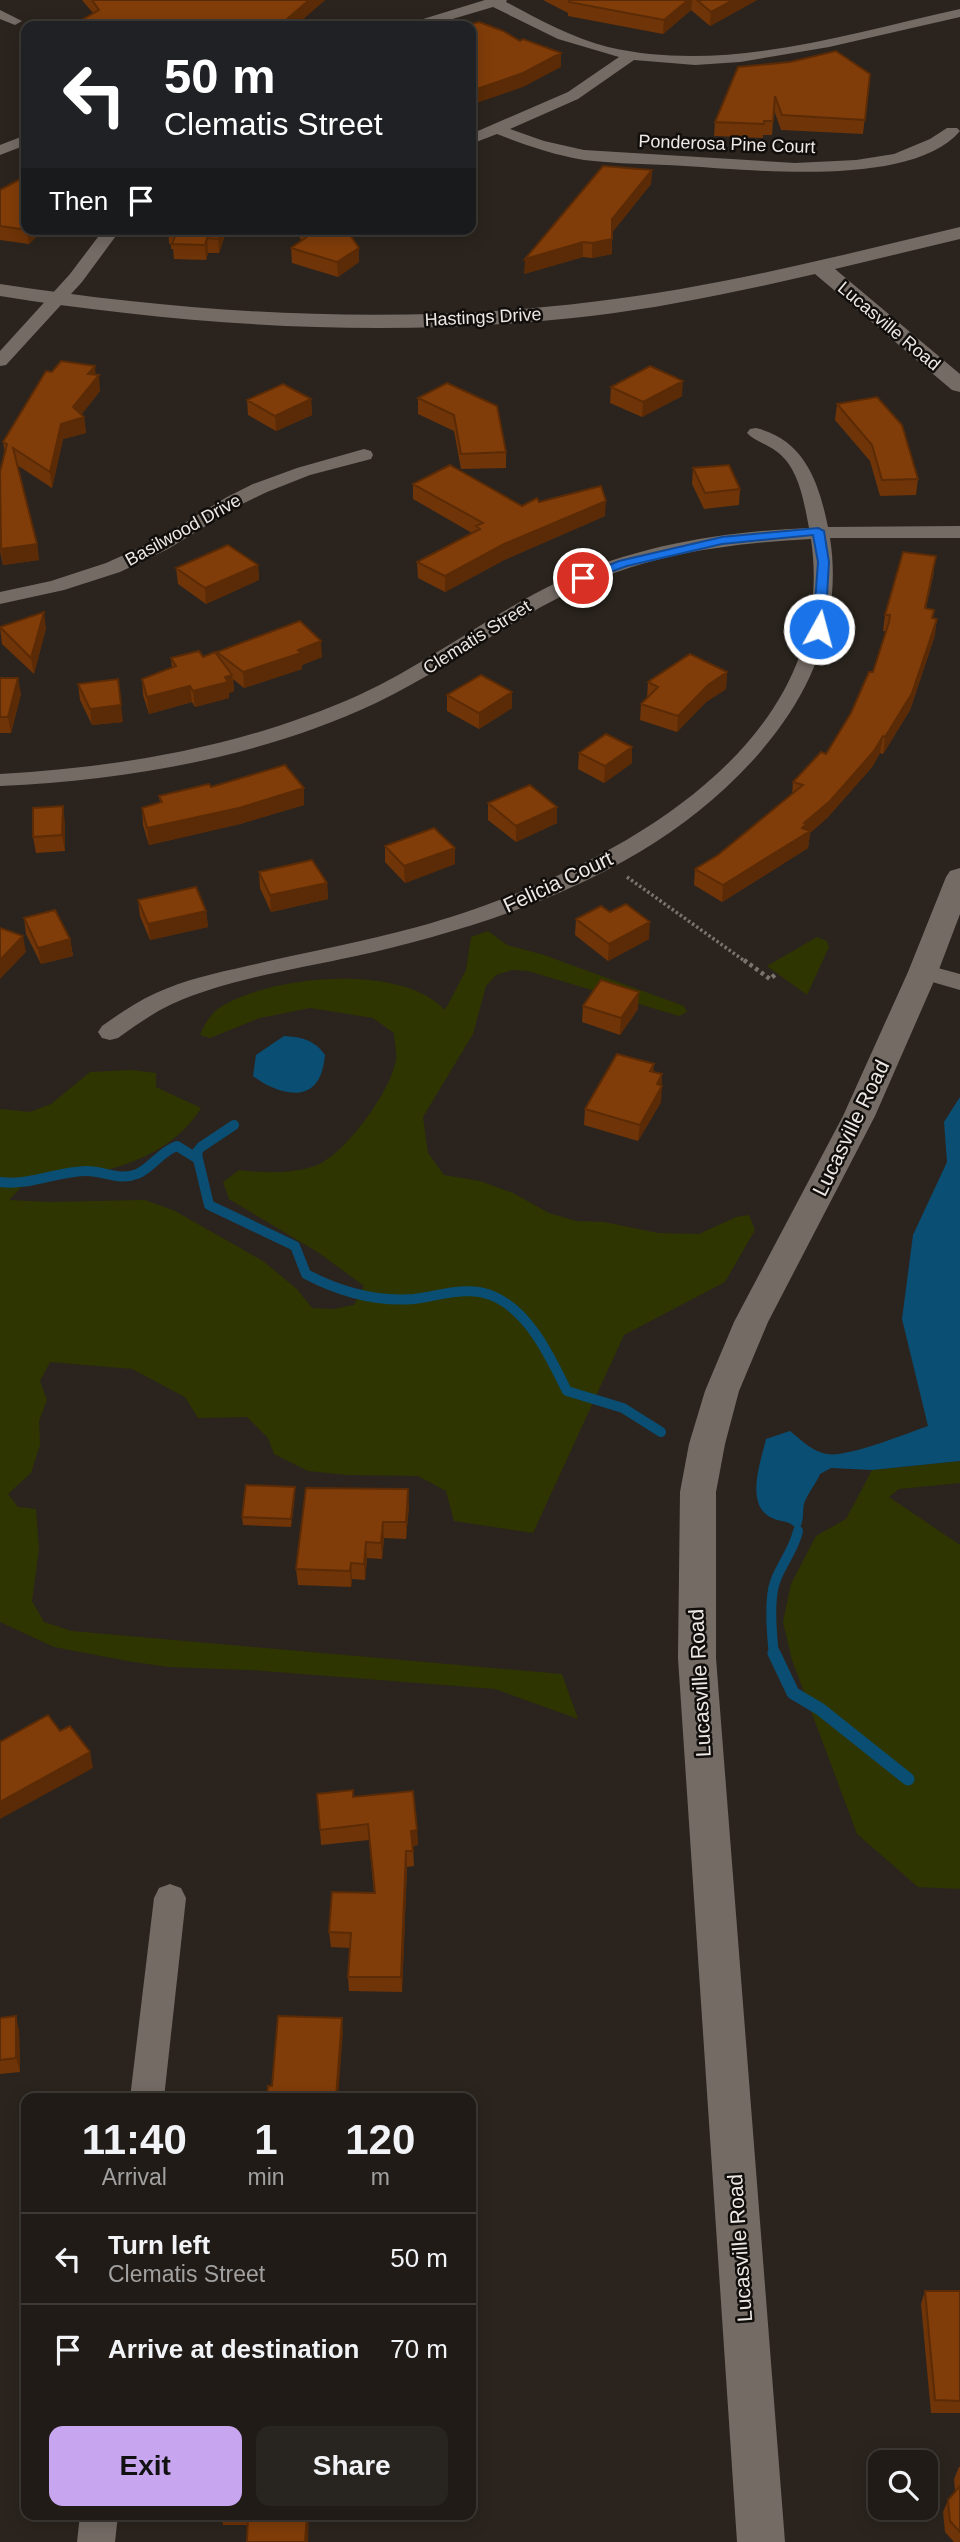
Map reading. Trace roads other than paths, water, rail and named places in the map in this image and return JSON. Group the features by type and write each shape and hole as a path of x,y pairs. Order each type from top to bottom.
{"street":[{"path":"431,21 497,1 556,33 591,46 631,55 701,59 754,56 960,13"},
{"path":"0,14 15,22"},
{"path":"476,137 570,100 608,75 631,55"},
{"name":"Ponderosa Pine Court","path":"497,129 539,145 584,155 795,168 829,167 891,159 938,143 952,131"},
{"path":"0,150 21,142"},
{"name":"Hastings Drive","path":"0,290 56,300 244,320 458,320 593,309 683,295 819,267 960,233"},
{"path":"0,361 56,300 108,235"},
{"name":"Lucasville Road","path":"819,267 960,385"},
{"path":"815,290 866,278"},
{"name":"Hastings Drive","path":"329,343 519,335 591,329 704,313"},
{"path":"12,316 64,323"},
{"path":"199,337 225,339"},
{"path":"277,341 303,342"},
{"name":"Felicia Court","path":"110,1032 165,998 205,984 422,933 484,915 553,888 606,862 652,834 698,801 739,765 773,728 789,705 808,666 819,629 824,562 802,468 792,454 756,433"},
{"name":"Basilwood Drive","path":"0,598 33,592 108,570 148,552 247,494 308,471 364,455"},
{"name":"Clematis Street","path":"0,780 92,774 160,764 201,756 269,736 332,714 377,694 417,673 526,605 613,567 667,551 722,540 818,531 960,532"},
{"name":"Lucasville Road","path":"761,2542 696,1658 698,1492 707,1444 722,1391 751,1322 859,1116 960,877"},
{"path":"922,972 960,982"},
{"path":"148,2093 170,1898"},
{"path":"96,2542 98,2520"}],"water":[{"path":"284,1036 307,1040 325,1055 318,1080 310,1089 284,1092 253,1076 256,1055"},
{"path":"960,1097 960,1461 872,1470 831,1468 820,1474 807,1496 802,1524 798,1531 789,1523 770,1517 762,1511 758,1502 758,1470 766,1439 790,1431 817,1451 836,1454 877,1444 928,1426 902,1319 913,1235 947,1162 944,1122"}],"waterway":[{"path":"198,1159 197,1152 201,1147 234,1125"},
{"path":"0,1182 22,1182 87,1171 131,1176 177,1146 198,1159"},
{"path":"198,1159 209,1205 295,1246 306,1274 345,1291 385,1299 414,1299 464,1291 493,1296 506,1303 528,1324 546,1350 567,1391 623,1408 661,1432"},
{"path":"774,1655 773,1589 798,1531"},
{"path":"774,1653 793,1693 820,1709 908,1779"}]}
